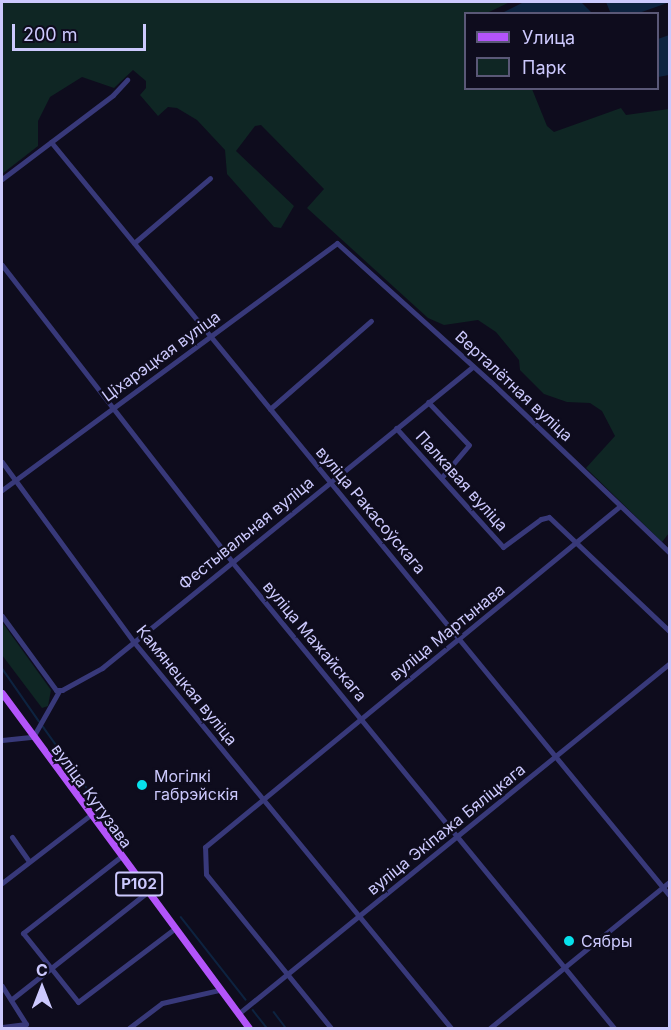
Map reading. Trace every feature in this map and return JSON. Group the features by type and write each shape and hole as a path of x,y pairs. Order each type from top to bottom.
{"main road":[{"name":"вуліца Кутузава","path":"2,693 119,858 247,1028"}],"street":[{"path":"2,178 51,142 127,80"},
{"name":"вуліца Ракасоўскага","path":"51,142 669,896"},
{"path":"134,243 210,177"},
{"name":"Ціхарэцкая вуліца","path":"2,490 337,243"},
{"name":"Верталётная вуліца","path":"337,243 473,366 669,553"},
{"name":"вуліца Мажайскага","path":"2,266 232,562 362,718 614,1029"},
{"path":"270,409 371,321"},
{"name":"Фестывальная вуліца","path":"57,690 102,668 473,366"},
{"path":"428,402 469,446 466,454 441,478"},
{"name":"Палкавая вуліца","path":"396,428 503,548 546,517 555,521 669,632"},
{"name":"Камянецкая вуліца","path":"2,462 133,641 451,1029"},
{"name":"вуліца Мартынава","path":"288,975 206,874 205,847 460,640 620,506"},
{"path":"2,616 57,690 33,737 2,740"},
{"name":"вуліца Экіпажа Бяліцкага","path":"238,1014 359,918 669,663"},
{"path":"2,882 90,816"},
{"path":"12,837 29,861"},
{"path":"119,858 23,933 78,1002 173,930"},
{"path":"490,1029 669,880"},
{"path":"12,999 146,893"},
{"path":"288,975 331,1029"},
{"path":"2,986 26,1024 2,1027"},
{"path":"129,1029 162,1003 219,990"}],"green space":[{"path":"2,2 510,2 489,12 464,12 464,90 532,90 547,126 554,132 621,108 626,115 669,109 669,533 662,542 586,468 615,436 602,411 590,403 567,402 544,394 520,370 519,360 496,332 478,320 444,325 428,318 307,208 324,189 261,125 255,126 236,151 294,206 281,228 274,227 227,174 225,150 197,120 177,108 168,107 158,116 140,95 146,88 146,81 133,70 114,88 82,77 50,97 38,121 38,146 2,174"},
{"path":"2,622 51,690 48,706 42,708 2,655"}],"water":[{"path":"524,2 581,2 591,12 504,12"},
{"path":"606,2 670,2 642,12 610,12"},
{"path":"669,35 669,75 659,77 659,39"}],"waterway":[{"path":"2,668 39,721"},
{"path":"42,725 87,788"},
{"path":"181,917 246,1000"},
{"path":"253,1010 267,1028"},
{"path":"274,1012 286,1028"}],"place":[{"name":"Могілкі габрэйскія","path":"142,785"},
{"name":"Сябры","path":"569,941"}]}
